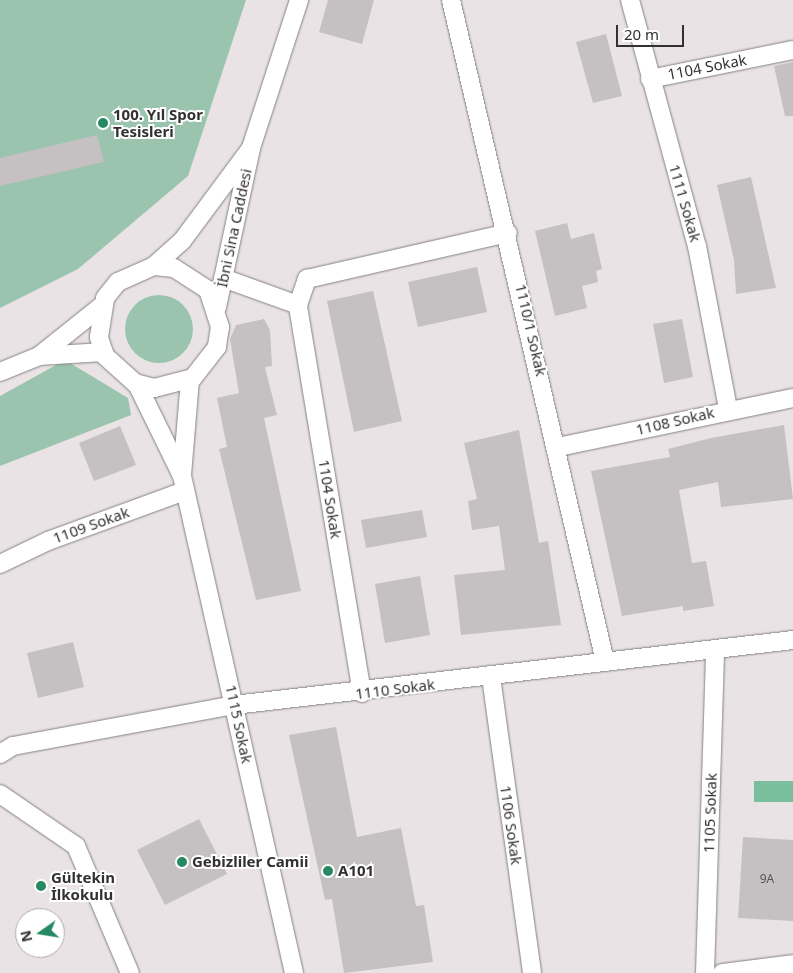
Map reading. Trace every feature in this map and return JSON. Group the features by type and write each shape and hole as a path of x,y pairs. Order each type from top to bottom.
{"street":[{"name":"İbni Sina Caddesi","path":"103,305 99,337 104,352 118,372 137,384 154,388 190,380 207,365 217,347 217,308 251,148 299,0"},
{"name":"1110/1 Sokak","path":"451,0 558,447 605,661"},
{"name":"1111 Sokak","path":"630,0 697,246 728,409"},
{"name":"1104 Sokak","path":"650,78 793,50"},
{"name":"İbni Sina Caddesi","path":"0,372 39,356 103,305 118,282 154,266 182,241 251,148"},
{"name":"1104 Sokak","path":"362,693 298,304 307,279 508,233"},
{"name":"İbni Sina Caddesi","path":"154,266 193,276 217,308"},
{"path":"223,278 298,304"},
{"name":"İbni Sina Caddesi","path":"39,356 104,352"},
{"name":"1115 Sokak","path":"183,483 190,380"},
{"name":"1115 Sokak","path":"137,384 183,483 294,973"},
{"name":"1108 Sokak","path":"558,447 728,409 793,398"},
{"name":"1109 Sokak","path":"0,564 48,541 183,483"},
{"name":"1110 Sokak","path":"0,754 13,746 234,705 362,693 605,661 715,652 793,640"},
{"name":"1105 Sokak","path":"705,973 715,652"},
{"name":"1106 Sokak","path":"491,677 532,973"},
{"path":"0,794 76,846 130,973"},
{"path":"722,973 793,964"}],"shaded area":[{"name":"100. Yıl Spor Tesisleri","path":"0,0 246,0 188,176 78,269 0,308"},
{"path":"159,295 172,297 183,305 191,316 193,329 191,342 183,353 172,361 159,363 146,361 135,353 127,342 125,329 127,316 135,305 146,297"},
{"path":"65,360 128,398 131,415 0,466 0,396"},
{"path":"754,781 793,781 793,802 754,802"}],"building":[{"path":"328,0 374,0 362,44 319,32"},
{"path":"606,34 622,96 593,103 576,42"},
{"path":"793,62 793,116 785,116 774,66"},
{"path":"97,135 104,162 0,186 0,158"},
{"path":"751,177 776,288 736,294 734,260 717,185"},
{"path":"567,223 571,239 594,233 602,269 596,271 598,282 582,286 587,308 555,316 535,231"},
{"path":"477,267 487,312 418,327 408,282"},
{"path":"373,291 402,421 354,432 327,301"},
{"path":"264,319 270,330 272,366 265,367 277,415 264,418 301,591 256,600 219,449 227,447 217,398 239,393 230,339 236,325"},
{"path":"682,319 693,377 664,383 653,324"},
{"path":"784,425 793,499 721,507 718,482 679,490 692,563 706,561 714,606 683,611 683,606 622,616 591,471 670,457 668,449 711,438"},
{"path":"120,426 136,465 94,481 79,443"},
{"path":"519,430 539,543 548,541 561,625 461,635 454,575 505,570 499,526 472,530 468,501 477,499 464,443"},
{"path":"422,510 427,537 366,548 361,520"},
{"path":"420,576 430,635 385,643 375,584"},
{"path":"73,642 84,687 38,698 27,653"},
{"path":"336,727 357,837 401,828 416,906 424,905 433,962 344,973 332,899 325,900 289,735"},
{"name":"Gebizliler Camii","path":"199,819 227,874 165,905 137,850"},
{"path":"743,837 793,840 793,921 738,918"}],"place":[{"name":"100. Yıl Spor Tesisleri","path":"103,123"},
{"name":"Gebizliler Camii","path":"182,862"},
{"name":"A101","path":"328,871"},
{"name":"Gültekin İlkokulu","path":"41,886"}]}
